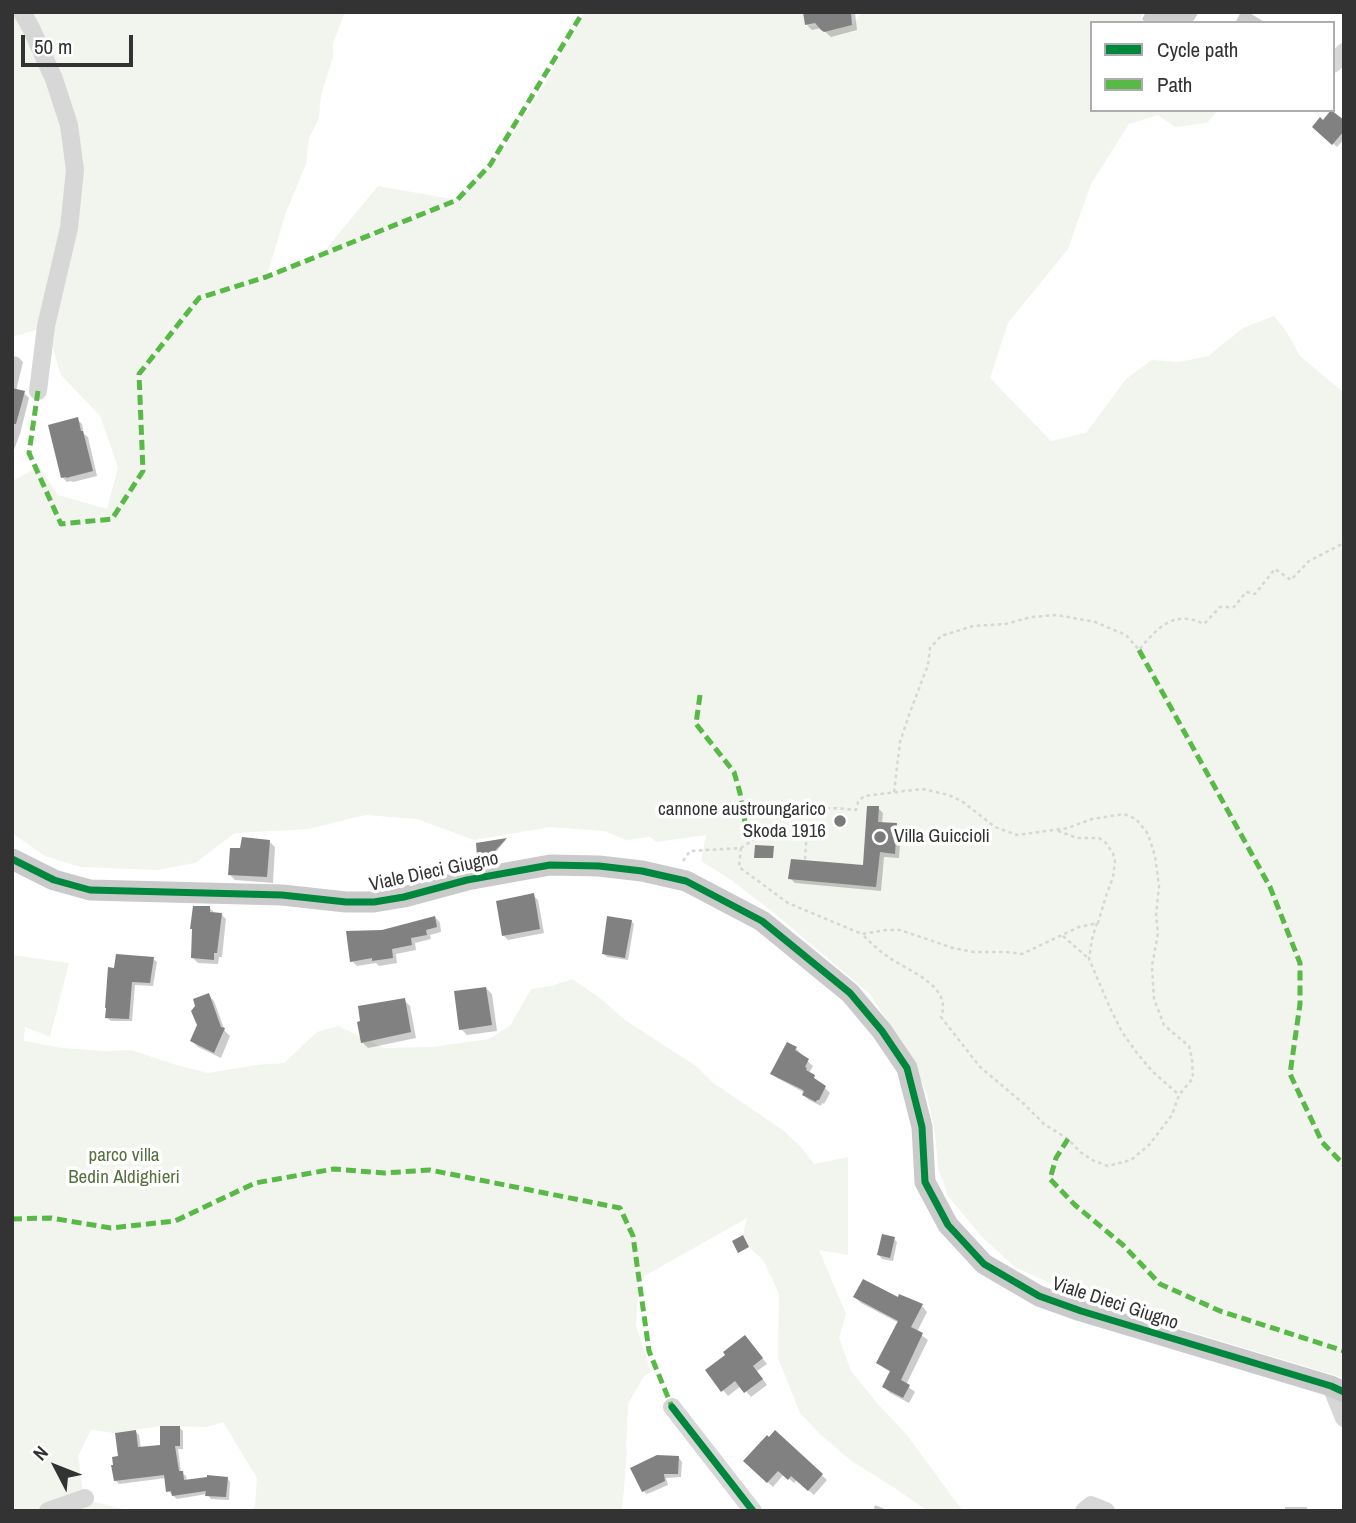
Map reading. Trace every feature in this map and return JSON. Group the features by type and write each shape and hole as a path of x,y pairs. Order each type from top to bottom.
{"main road":[{"name":"Viale Dieci Giugno","path":"12,859 54,880 90,890 269,895 346,902 374,902 404,897 467,880 550,865 599,866 642,871 687,881 762,921 850,993 882,1031 907,1068 922,1126 925,1181 948,1225 984,1264 1039,1297 1338,1389"}],"street":[{"path":"22,12 54,79 69,125 75,170 69,228 46,326 38,391"},
{"path":"1338,1389 1344,1418"},
{"path":"672,1407 754,1511"},
{"path":"48,1511 85,1498"},
{"path":"1084,1511 1091,1505 1106,1511"}],"path":[{"path":"894,792 900,742 928,665 930,648 941,636 973,626 1006,624 1031,617 1057,615 1095,622 1126,635 1139,650 1157,629 1179,618 1195,619 1204,624 1220,607 1234,607 1246,592 1255,594 1275,569 1291,580 1310,561 1344,543"},
{"path":"741,848 739,867 788,903 862,934 885,955 932,985 941,995 944,1010 941,1017 980,1067 1044,1124 1068,1139 1080,1152 1108,1166 1131,1160 1149,1145 1172,1115 1180,1096 1193,1078 1189,1046 1164,1025 1154,999 1152,966 1158,933 1156,916 1159,886 1148,834 1136,819 1124,814 1091,819 1068,828 1017,835 995,827 963,802 949,795 922,789 864,796 858,802 856,810 810,808 798,811 783,817 785,828"},
{"path":"672,877 690,851 741,848 759,836 785,828 807,829 805,860"},
{"path":"1056,830 1077,838 1099,838 1113,853 1113,877 1092,939 1089,959"},
{"path":"862,934 900,930 953,948 974,952 1022,954 1079,928 1098,923"},
{"path":"1063,936 1089,959 1122,1032 1152,1071 1180,1096"}],"green space":[{"path":"12,12 345,12 333,43 333,57 321,95 319,118 309,138 306,164 285,215 267,276 322,254 378,186 457,200 469,189 482,168 497,159 545,84 584,12 803,12 805,26 852,25 862,12 1144,12 1140,19 1143,21 1090,21 1090,112 1216,112 1207,123 1175,127 1158,115 1129,124 1091,184 1068,249 1008,323 990,378 1051,441 1086,433 1126,379 1152,360 1179,362 1208,356 1243,328 1274,316 1300,356 1344,393 1344,1378 1088,1301 1015,1267 982,1237 948,1196 938,1168 935,1133 927,1094 907,1051 870,994 774,913 701,861 706,835 656,842 650,837 626,840 604,831 550,827 474,840 417,819 366,815 308,829 235,833 195,863 158,870 81,867 45,856 12,833 12,481 39,467 58,495 107,509 118,467 100,416 61,375 46,327 12,337"},
{"name":"parco villa Bedin Aldighieri","path":"12,955 69,963 50,1037 25,1027 24,1041 63,1048 131,1050 208,1073 284,1063 317,1032 338,1026 384,1048 431,1047 489,1039 510,1026 531,989 572,979 600,998 625,1020 696,1066 712,1082 784,1131 814,1164 848,1157 848,1255 819,1250 846,1314 839,1338 851,1371 906,1434 963,1511 928,1511 850,1460 800,1413 778,1358 779,1294 764,1261 749,1247 743,1235 747,1218 639,1279 636,1325 651,1372 644,1376 628,1404 622,1511 247,1511 255,1507 257,1478 223,1422 207,1427 160,1426 115,1433 91,1430 78,1456 83,1491 94,1502 132,1511 12,1511"}],"building":[{"path":"803,12 851,12 852,25 824,32 815,23 805,25"},
{"path":"1329,112 1334,112 1344,120 1344,131 1332,145 1312,127 1320,117 1323,120"},
{"path":"12,388 25,391 16,424 12,424"},
{"path":"78,417 93,471 61,478 48,425"},
{"path":"867,806 879,806 878,822 897,823 895,854 880,852 876,887 788,879 791,859 863,865"},
{"path":"242,837 270,840 267,877 228,875 230,848 240,848"},
{"path":"507,838 493,853 477,856 476,843"},
{"path":"755,845 774,846 773,858 754,858"},
{"path":"534,893 540,929 502,936 496,901"},
{"path":"193,906 210,906 210,912 222,913 214,960 191,958 190,929"},
{"path":"435,916 437,927 426,930 427,935 411,938 412,945 392,949 393,958 350,962 346,931 382,930"},
{"path":"607,916 632,920 625,958 602,954"},
{"path":"116,954 154,957 150,983 132,982 129,1019 105,1018 108,967 114,968"},
{"path":"486,987 492,1025 459,1030 454,991"},
{"path":"209,993 221,1027 225,1028 214,1053 190,1041 197,1025 191,1011 195,1006 193,999"},
{"path":"405,998 411,1032 361,1043 357,1022 360,1021 358,1006"},
{"path":"787,1042 797,1047 795,1050 809,1059 806,1070 826,1086 816,1102 802,1095 804,1091 801,1089 770,1074"},
{"path":"882,1234 895,1237 890,1258 877,1255"},
{"path":"743,1235 749,1247 738,1253 732,1241"},
{"path":"863,1279 898,1297 899,1294 923,1304 911,1327 923,1333 901,1380 910,1385 903,1398 882,1387 890,1371 876,1363 898,1321 853,1297"},
{"path":"745,1335 763,1358 753,1366 763,1379 744,1393 735,1381 721,1392 705,1370"},
{"path":"160,1426 180,1426 180,1446 175,1446 179,1471 183,1471 184,1480 207,1475 228,1477 226,1497 205,1496 206,1491 172,1496 171,1491 166,1492 164,1475 114,1481 112,1457 118,1456 115,1433 136,1430 138,1447 160,1445"},
{"path":"775,1430 823,1474 808,1491 791,1476 788,1480 778,1471 767,1483 743,1461"},
{"path":"657,1455 679,1456 678,1474 664,1474 665,1481 642,1492 630,1468"}],"marked path":[{"path":"38,391 29,453 61,524 112,519 143,471 139,374 199,298 266,277 457,200 490,165 583,12"},
{"path":"1139,650 1270,887 1300,963 1300,1004 1290,1074 1322,1142 1344,1165"},
{"path":"700,695 696,724 734,772 746,828 759,836"},
{"path":"1068,1139 1056,1158 1050,1179 1075,1205 1123,1245 1160,1284 1220,1311 1344,1351"},
{"path":"12,1219 51,1218 111,1228 175,1221 255,1183 334,1169 384,1173 430,1170 620,1208 633,1236 649,1351 672,1407"}],"cycle path":[{"path":"12,859 54,880 90,890 282,895 346,902 374,902 404,897 467,880 550,865 599,866 642,871 686,881 762,921 850,993 882,1031 907,1068 922,1127 925,1182 948,1225 984,1264 1039,1296 1081,1311 1344,1392"},
{"path":"672,1407 753,1511"}],"place":[{"name":"cannone austroungarico Skoda 1916","path":"840,821"},
{"name":"Villa Guiccioli","path":"880,837"}]}
